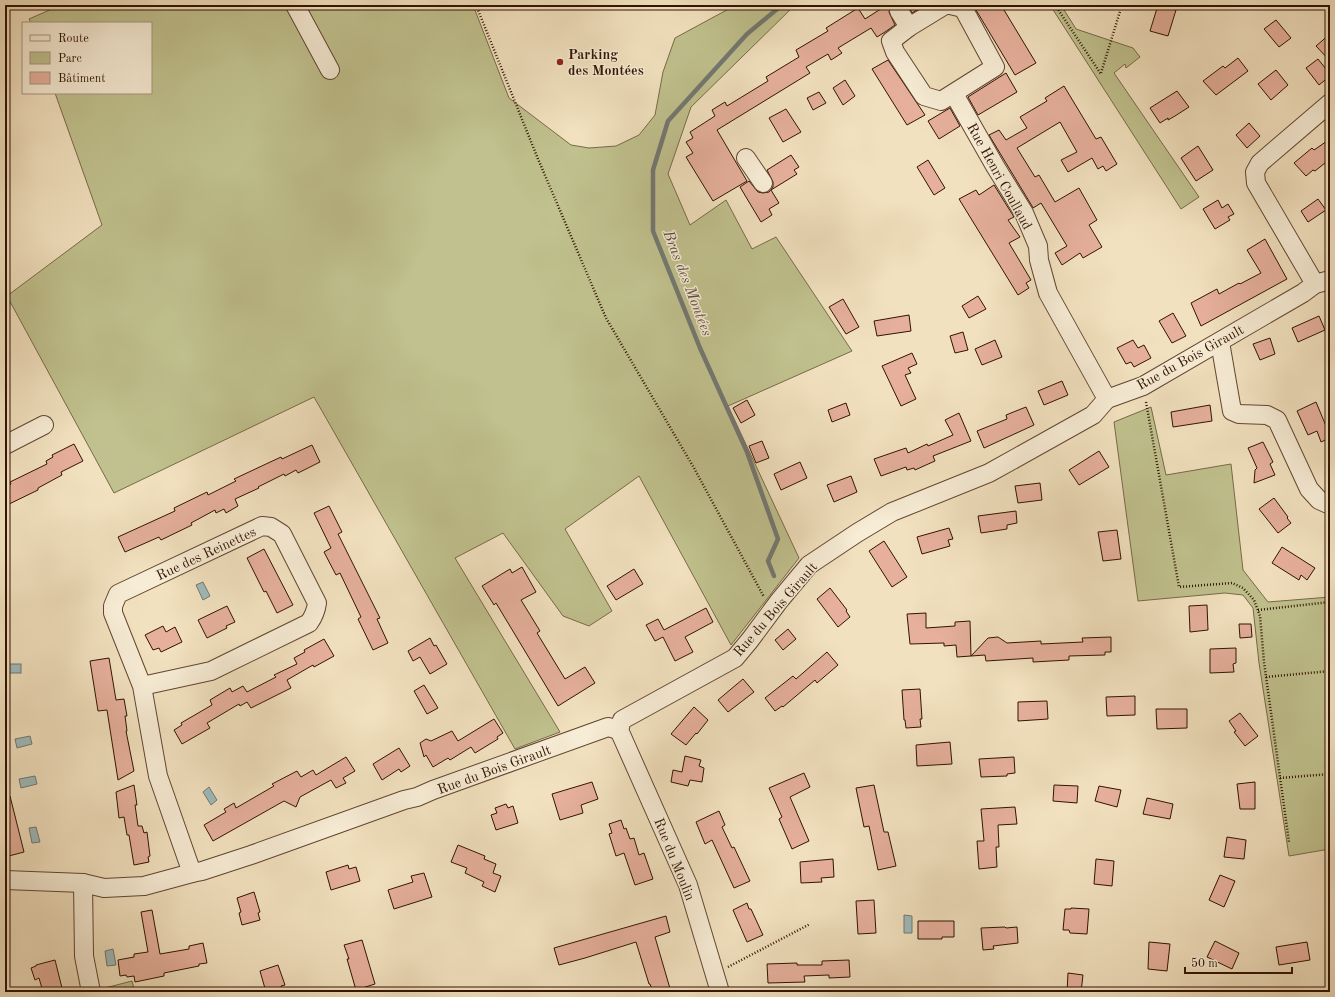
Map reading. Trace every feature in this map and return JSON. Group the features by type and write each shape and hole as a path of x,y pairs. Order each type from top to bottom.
{"street":[{"path":"295,5 330,70"},
{"path":"945,5 909,27 891,41 895,52 924,96 941,101 995,67 963,8 950,5"},
{"path":"899,11 909,27"},
{"name":"Rue Henri Coullaud","path":"954,94 1024,213 1038,246 1039,260 1048,293 1107,399"},
{"path":"1322,282 1256,183 1255,172 1260,163 1330,103"},
{"path":"746,158 763,184"},
{"name":"Rue du Bois Girault","path":"5,880 83,884 104,888 144,886 237,860 417,797 608,727 620,730 622,720 735,658 809,565 857,533 892,512 989,473 1093,415 1107,399 1143,386 1322,282"},
{"path":"1220,342 1232,411 1239,414 1267,415 1277,420 1309,489 1319,500 1330,505"},
{"path":"5,445 44,425"},
{"name":"Rue des Reinettes","path":"142,686 211,671 309,622 313,618 317,603 282,534 271,527 262,526 118,594 113,606 113,613 142,686 158,776 192,872"},
{"name":"Rue du Moulin","path":"620,730 688,885 720,992"},
{"path":"83,884 84,956 91,992"}],"path":[{"path":"476,5 538,159 606,318 694,468 772,611"},
{"path":"1055,5 1100,74 1122,5"},
{"path":"1143,386 1179,587 1232,583 1243,588 1254,600 1260,616 1266,677 1289,842"},
{"path":"1258,610 1330,602"},
{"path":"1266,677 1330,671"},
{"path":"1280,778 1330,774"},
{"path":"715,973 810,924"}],"green space":[{"path":"61,5 473,5 509,98 571,145 589,148 616,146 639,135 655,115 663,72 675,38 736,5 795,5 691,107 668,174 690,225 726,200 752,249 776,237 852,351 728,406 799,558 731,645 639,476 565,529 612,611 589,626 563,616 503,533 455,558 560,732 515,749 314,397 114,493 7,296 102,225 55,94 152,94 152,22 30,22 29,19"},
{"path":"1050,5 1061,5 1076,29 1133,48 1140,57 1126,68 1125,64 1114,73 1199,197 1181,209"},
{"path":"1151,407 1166,475 1231,464 1243,570 1268,602 1330,597 1330,849 1289,856 1259,663 1253,608 1243,595 1225,593 1138,601 1114,422"},
{"path":"132,981 135,992 102,992 101,989"}],"water":[{"path":"203,582 210,596 203,600 196,585"},
{"path":"5,664 21,664 21,673 5,673"},
{"path":"30,736 32,744 17,748 15,739"},
{"path":"35,776 37,784 21,788 19,779"},
{"path":"209,787 217,800 211,805 203,792"},
{"path":"36,827 40,842 32,843 29,828"},
{"path":"904,915 912,916 912,933 904,933"},
{"path":"113,949 116,965 107,966 105,951"}],"building":[{"path":"887,5 891,5 889,12 895,25 877,37 871,28 838,48 842,53 831,60 828,54 806,67 810,73 717,130 747,181 713,201 686,157 693,153 686,142 693,138 690,132 715,116 712,110 725,102 727,106 768,81 766,77 799,57 796,50 828,31 826,28 858,8 865,19"},
{"path":"908,5 925,5 912,13"},
{"path":"973,5 1001,5 1036,63 1015,75"},
{"path":"1158,5 1176,10 1168,36 1150,31"},
{"path":"1276,20 1291,38 1279,47 1264,29"},
{"path":"1330,34 1330,61 1316,46"},
{"path":"1238,58 1248,71 1216,95 1203,81 1223,66 1225,68"},
{"path":"1318,59 1330,74 1330,76 1319,85 1306,68"},
{"path":"888,60 925,115 907,125 872,69"},
{"path":"1276,70 1288,85 1271,100 1258,84"},
{"path":"1006,73 1017,92 978,115 968,97"},
{"path":"845,80 855,96 843,105 833,88"},
{"path":"1064,86 1096,139 1101,137 1117,164 1106,171 1103,166 1098,169 1092,158 1068,172 1061,160 1077,152 1060,122 1017,148 1035,177 1039,175 1055,202 1079,188 1097,220 1089,225 1102,247 1083,258 1080,253 1062,265 1055,253 1067,246 1041,203 1033,208 989,135 999,130 1006,140 1027,128 1020,117 1047,101 1045,98"},
{"path":"1177,91 1189,107 1168,120 1168,118 1160,123 1150,108"},
{"path":"819,92 826,103 813,110 807,98"},
{"path":"950,108 960,126 939,139 928,121"},
{"path":"786,109 801,132 783,142 769,118"},
{"path":"1249,123 1260,136 1247,148 1236,135"},
{"path":"1330,139 1330,159 1306,176 1294,163 1312,148 1314,150"},
{"path":"1198,146 1213,170 1196,181 1181,158"},
{"path":"791,155 799,167 794,170 797,174 771,190 779,203 769,209 772,215 761,222 740,187 749,181 758,192 769,192 773,187 773,182 767,170"},
{"path":"928,160 945,188 934,195 917,167"},
{"path":"994,185 1014,217 1008,220 1020,237 1009,243 1031,280 1026,283 1029,288 1018,295 959,199 976,190 979,195"},
{"path":"1318,199 1326,210 1308,222 1301,211"},
{"path":"1218,200 1222,208 1228,204 1234,214 1228,217 1230,220 1215,229 1203,209"},
{"path":"1265,239 1287,279 1201,326 1191,303 1217,289 1219,294 1261,273 1247,250"},
{"path":"978,296 986,309 969,318 962,306"},
{"path":"843,299 859,327 846,334 829,307"},
{"path":"1173,313 1186,336 1172,343 1159,321"},
{"path":"909,315 911,331 877,336 874,321"},
{"path":"1319,316 1325,330 1298,342 1292,328"},
{"path":"963,332 968,350 955,353 950,336"},
{"path":"1270,338 1275,354 1260,360 1253,344"},
{"path":"995,340 1002,357 982,365 975,349"},
{"path":"1133,340 1138,348 1144,345 1151,358 1134,367 1131,362 1126,364 1117,348"},
{"path":"912,353 917,364 908,368 911,373 905,375 916,399 901,406 882,366"},
{"path":"1062,381 1068,395 1044,405 1038,391"},
{"path":"747,400 755,415 741,423 733,408"},
{"path":"1316,402 1326,426 1330,425 1330,438 1321,442 1317,431 1308,435 1297,411"},
{"path":"846,403 850,415 832,422 828,410"},
{"path":"1210,405 1212,421 1173,427 1171,412"},
{"path":"1026,407 1034,425 984,448 977,431 1007,419 1006,415"},
{"path":"959,413 971,441 933,456 935,461 915,470 914,468 907,470 906,467 881,476 874,459 906,448 908,453 927,444 928,446 953,435 945,420"},
{"path":"762,441 769,458 756,463 749,446"},
{"path":"1263,442 1273,462 1270,464 1275,475 1254,483 1255,470 1257,468 1248,448"},
{"path":"74,444 83,461 61,472 62,475 38,488 38,490 5,506 5,487 11,484 10,482 47,464 46,461 53,457 52,455"},
{"path":"312,445 320,462 298,473 296,470 285,476 284,474 235,499 238,506 226,513 224,509 216,513 215,510 191,523 192,525 161,540 159,537 125,552 118,537 175,511 174,508 207,492 208,495 236,481 234,479 281,457 282,459"},
{"path":"1099,451 1109,467 1079,485 1069,470"},
{"path":"800,462 807,478 781,490 774,474"},
{"path":"851,476 857,492 834,502 827,485"},
{"path":"1040,483 1042,500 1018,503 1015,486"},
{"path":"1274,498 1291,523 1278,533 1259,509"},
{"path":"329,506 342,532 338,534 380,618 377,619 388,643 373,650 358,619 361,617 340,573 336,575 324,552 331,548 314,513"},
{"path":"1016,511 1017,523 1007,525 1007,529 981,533 978,516"},
{"path":"949,528 953,539 948,540 950,546 922,554 917,537"},
{"path":"1117,530 1121,559 1103,561 1098,532"},
{"path":"884,541 907,577 892,587 869,551"},
{"path":"1282,547 1315,568 1307,580 1301,575 1299,580 1272,563"},
{"path":"264,549 293,605 277,613 266,591 264,592 247,558"},
{"path":"522,567 536,592 521,600 540,631 537,633 565,679 585,667 595,683 558,706 496,603 494,605 482,586 510,569 512,573"},
{"path":"634,569 643,584 616,600 607,586"},
{"path":"830,588 847,610 846,611 850,617 838,627 817,599"},
{"path":"1207,605 1208,630 1190,632 1189,606"},
{"path":"227,606 235,622 226,626 227,628 207,638 198,620"},
{"path":"706,608 713,622 685,637 693,652 675,661 663,637 655,641 646,625 658,619 664,630"},
{"path":"926,613 926,628 955,626 955,622 970,621 971,656 957,657 956,645 944,646 944,643 910,644 907,614"},
{"path":"1239,624 1251,624 1252,637 1240,638"},
{"path":"163,626 166,632 175,627 182,642 161,652 159,648 153,650 145,635"},
{"path":"788,629 796,639 783,650 775,640"},
{"path":"998,637 1007,643 1041,641 1041,644 1083,642 1082,638 1111,637 1111,652 1105,652 1105,655 1069,656 1069,660 1033,662 1033,658 986,661 985,655 971,656 988,638"},
{"path":"430,638 447,664 430,674 420,657 413,661 408,651"},
{"path":"324,639 334,656 314,667 313,665 287,680 291,688 251,708 247,702 240,706 239,704 207,723 210,728 182,744 174,730 182,725 181,723 212,705 210,700 230,688 232,692 243,686 247,692 276,677 274,675 297,664 294,658 305,652 304,650"},
{"path":"1236,648 1236,663 1233,664 1234,672 1210,673 1210,649"},
{"path":"827,652 838,665 817,683 815,680 783,707 782,706 775,711 765,698 793,676 796,679"},
{"path":"109,658 116,700 124,699 127,716 125,716 126,731 134,771 118,780 107,710 98,711 90,661"},
{"path":"743,679 754,692 728,712 718,700"},
{"path":"424,685 438,708 427,714 414,691"},
{"path":"920,689 922,719 920,719 921,727 906,728 902,690"},
{"path":"1135,696 1135,715 1107,716 1106,697"},
{"path":"1047,701 1048,719 1018,721 1018,702"},
{"path":"694,707 708,720 686,745 671,734"},
{"path":"1156,709 1187,709 1187,728 1157,729"},
{"path":"1240,713 1258,736 1245,746 1234,732 1236,731 1229,721"},
{"path":"494,719 503,733 497,737 498,739 475,753 471,747 450,760 448,758 433,767 426,755 424,757 420,743 426,739 431,741 452,731 458,741"},
{"path":"950,742 952,764 917,766 916,745"},
{"path":"399,748 410,766 401,772 399,769 382,780 373,764"},
{"path":"685,756 701,760 699,766 704,768 702,782 690,780 688,786 671,782 673,770 682,772"},
{"path":"346,757 355,771 343,778 346,783 336,788 331,780 300,797 296,807 284,801 213,841 204,825 226,812 224,809 234,803 236,808 274,786 272,784 297,771 301,777 313,770 316,775"},
{"path":"1014,757 1015,773 1007,774 1007,776 981,777 979,759"},
{"path":"804,773 810,787 790,797 809,841 792,849 779,819 782,817 769,788"},
{"path":"592,782 598,799 581,805 583,813 560,820 552,794"},
{"path":"1255,782 1255,809 1240,809 1237,784"},
{"path":"134,785 138,826 142,826 144,833 147,832 150,856 148,857 149,862 134,865 129,835 127,835 124,817 119,818 116,792"},
{"path":"874,785 884,832 888,832 896,866 878,870 869,826 864,827 856,788"},
{"path":"1054,785 1078,786 1077,803 1053,801"},
{"path":"1099,786 1121,790 1117,807 1095,801"},
{"path":"5,796 10,796 24,852 5,857"},
{"path":"1147,798 1173,804 1170,819 1143,814"},
{"path":"506,804 508,808 513,806 518,823 496,830 491,815 497,813 495,808"},
{"path":"1015,807 1017,824 998,825 999,847 996,847 997,867 979,869 977,841 984,841 981,809"},
{"path":"719,811 725,825 722,827 732,848 734,847 750,881 734,888 712,840 705,844 696,822"},
{"path":"621,820 630,839 634,838 639,855 644,853 653,879 635,885 624,853 616,856 609,834 612,833 609,824"},
{"path":"1227,837 1246,840 1244,859 1224,857"},
{"path":"458,845 485,856 484,859 496,864 493,873 501,876 495,892 482,886 484,882 465,873 467,868 451,862"},
{"path":"833,859 834,877 821,878 822,882 801,883 800,862"},
{"path":"1096,859 1114,861 1112,886 1094,884"},
{"path":"348,865 349,869 356,867 360,881 331,890 326,872"},
{"path":"424,873 432,897 394,909 388,890 413,882 411,876"},
{"path":"1220,875 1235,881 1224,907 1209,900"},
{"path":"254,892 260,912 258,913 260,920 242,925 239,913 241,912 237,898"},
{"path":"874,900 876,933 858,934 856,901"},
{"path":"747,903 763,935 747,942 733,910"},
{"path":"1065,909 1089,909 1087,934 1070,933 1069,930 1063,930"},
{"path":"152,910 160,954 189,949 189,946 203,943 207,963 164,973 164,976 135,982 134,976 120,976 118,960 134,957 134,954 148,952 141,912"},
{"path":"666,916 670,932 655,937 671,992 653,992 649,984 636,942 559,965 554,948"},
{"path":"918,921 954,921 954,937 942,937 942,939 918,939"},
{"path":"1017,927 1018,943 993,946 994,949 983,950 981,928"},
{"path":"362,940 375,984 356,990 347,959 349,959 344,945"},
{"path":"1215,941 1239,953 1232,969 1207,957"},
{"path":"1149,942 1170,944 1167,971 1148,969"},
{"path":"1307,942 1310,960 1279,965 1276,947"},
{"path":"55,960 63,992 43,992 39,978 35,980 31,968 36,965"},
{"path":"849,960 850,977 829,978 829,975 804,976 805,982 768,983 767,964 797,963 797,965 822,965 822,961"},
{"path":"278,965 285,985 281,986 283,992 266,992 260,971"},
{"path":"1068,973 1083,975 1081,992 1067,992"}],"waterway":[{"name":"Bras des Montées","path":"774,576 768,561 778,539 747,452 700,348 653,231 653,170 668,121 747,34 782,5"}],"place":[{"name":"Parking des Montées","path":"560,62"}]}
